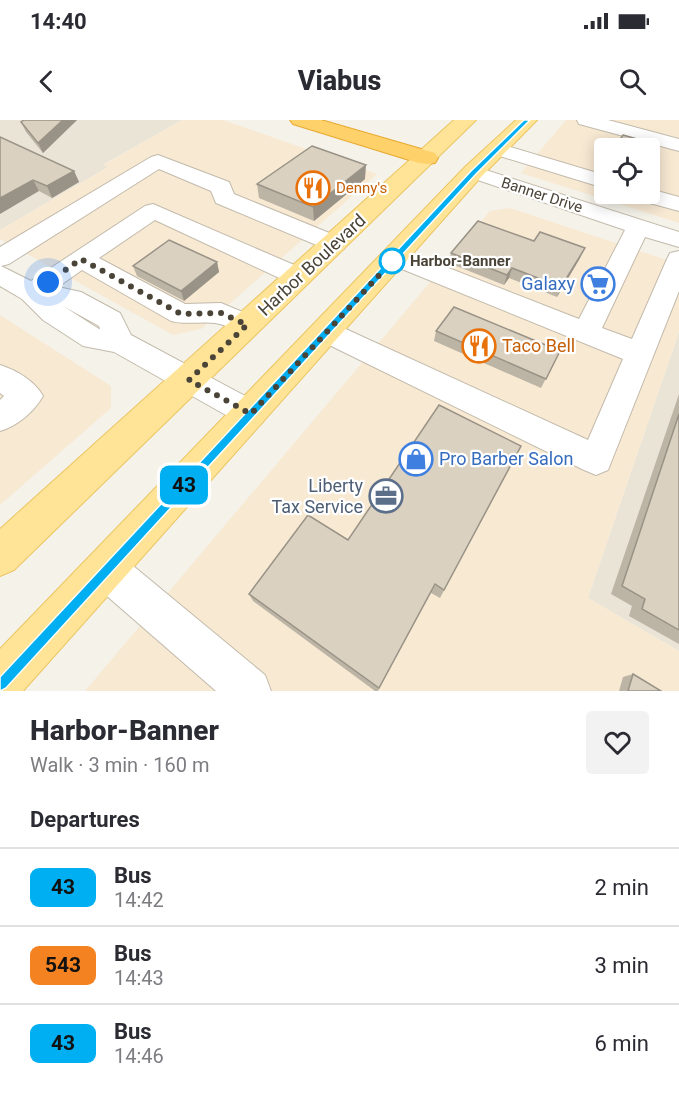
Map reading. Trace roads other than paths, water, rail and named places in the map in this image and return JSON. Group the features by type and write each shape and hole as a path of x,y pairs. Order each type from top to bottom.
{"highway":[{"path":"300,120 450,165"}],"main road":[{"name":"Harbor Boulevard","path":"0,682 396,257 450,165 466,120"},
{"name":"Harbor Boulevard","path":"0,556 335,244 450,165 497,149 526,120"}],"street":[{"path":"586,120 679,145"},
{"path":"497,149 594,179"},
{"path":"0,258 158,161 221,187 224,198 335,244"},
{"name":"Banner Drive","path":"450,165 679,240"},
{"path":"545,196 564,170"},
{"path":"660,199 679,204"},
{"path":"31,293 153,211 299,277"},
{"path":"586,332 638,227"},
{"path":"396,257 640,354"},
{"path":"81,259 181,314 221,313 247,325"},
{"path":"327,332 596,460 679,259"},
{"path":"0,274 31,293 53,313 93,339 120,342 251,414"},
{"path":"0,377 27,396 0,418"},
{"path":"106,569 249,691"}],"place":[{"name":"Denny's","path":"313,188"},
{"name":"Harbor-Banner","path":"392,261"},
{"name":"Galaxy","path":"598,284"},
{"name":"Taco Bell","path":"479,346"},
{"name":"Pro Barber Salon","path":"416,459"},
{"name":"Liberty Tax Service","path":"386,496"}]}
